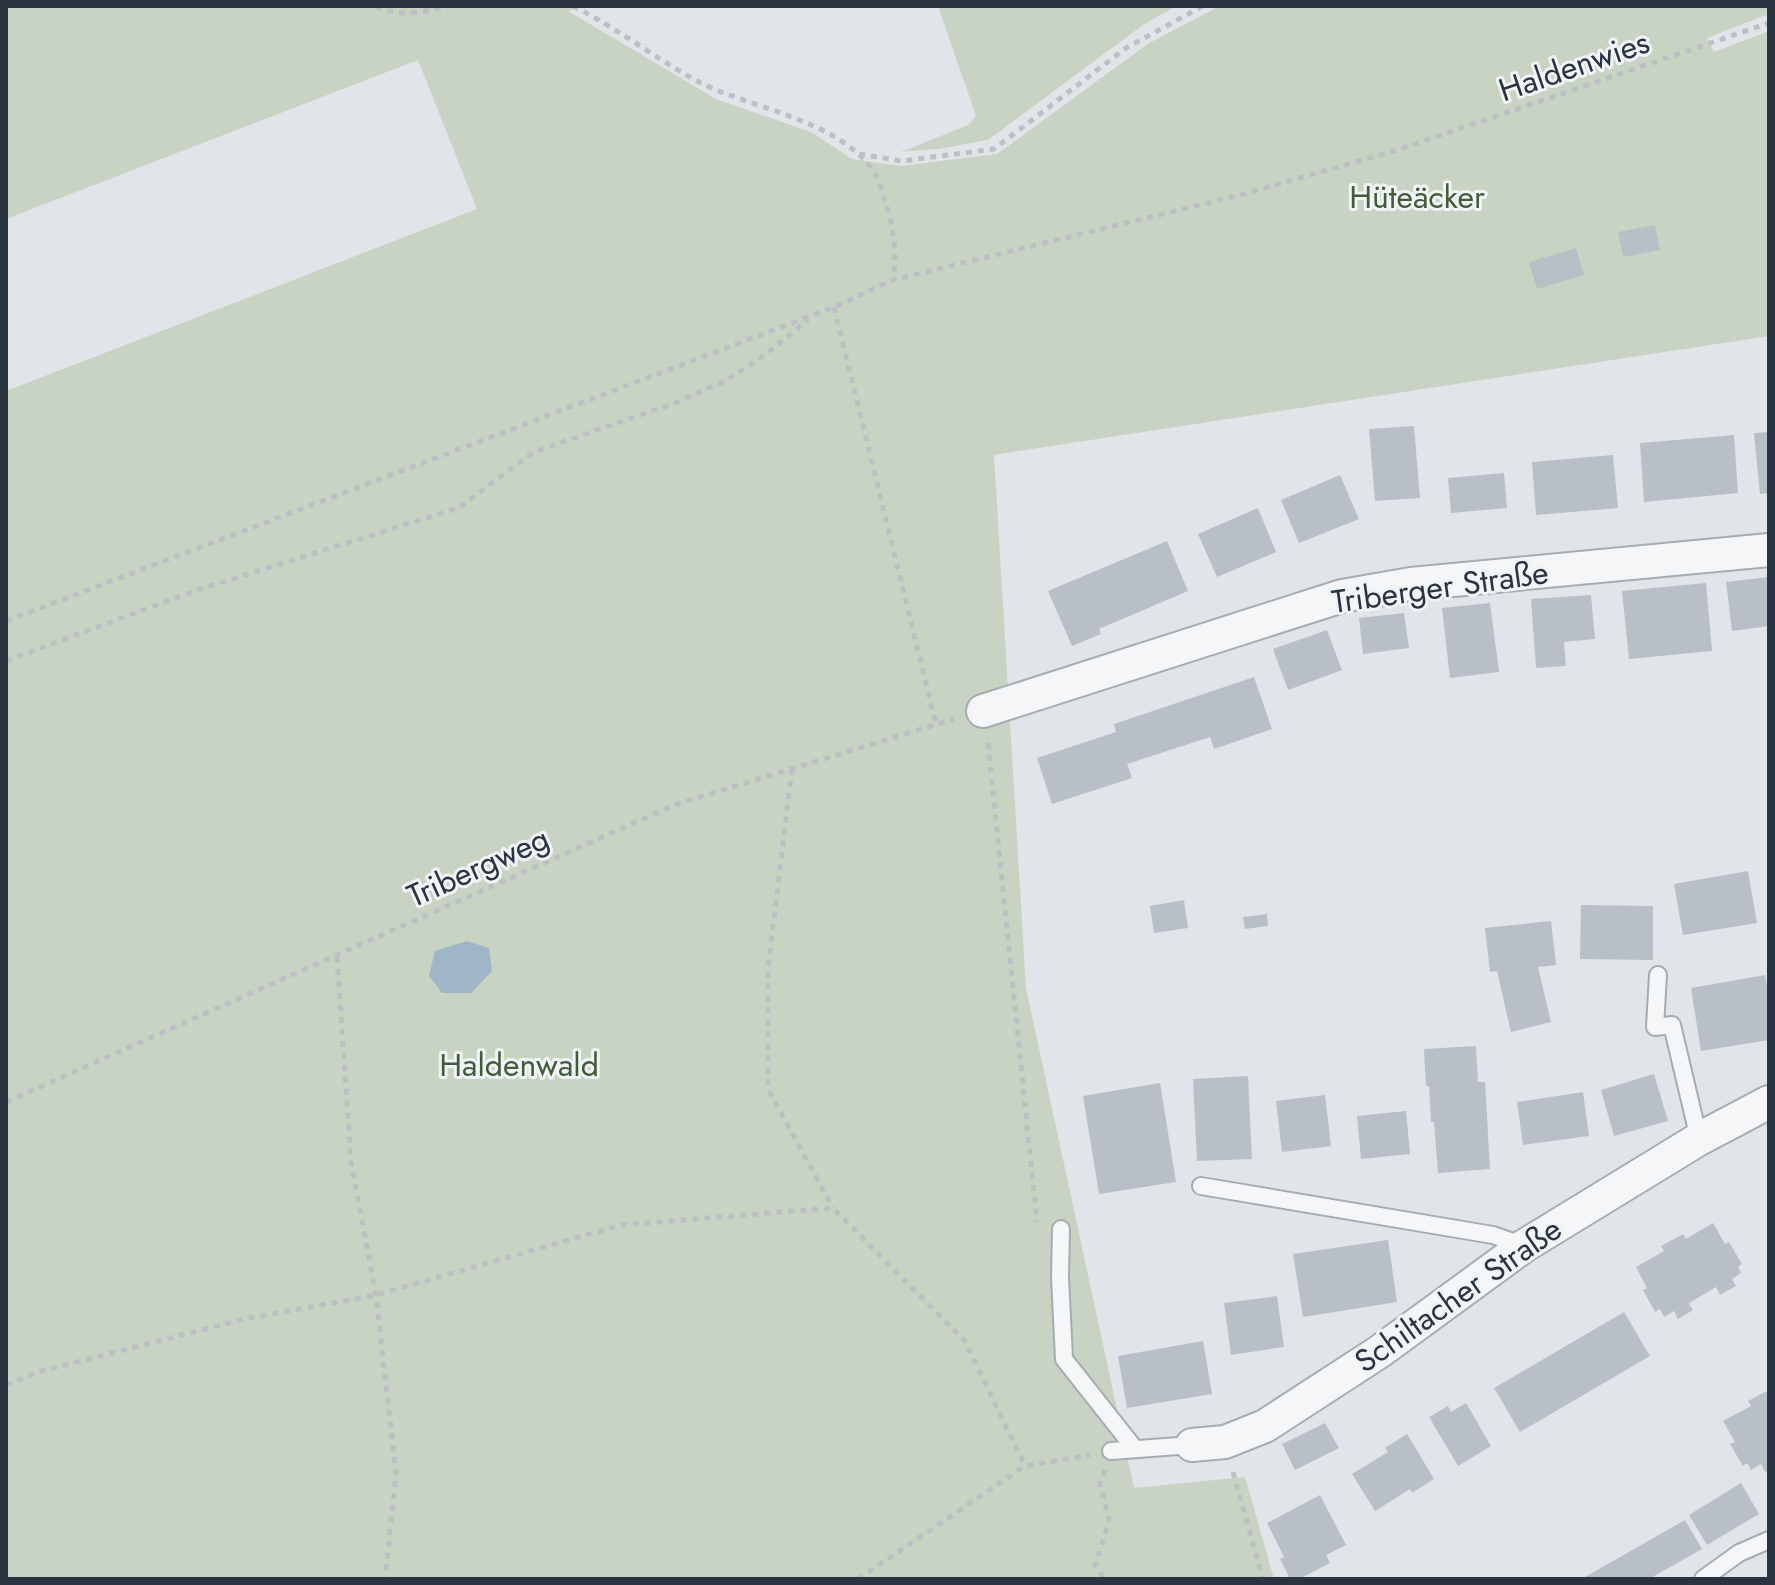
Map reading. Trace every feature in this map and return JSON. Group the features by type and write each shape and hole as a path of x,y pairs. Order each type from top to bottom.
{"street":[{"name":"Triberger Straße","path":"983,711 1342,596 1411,584 1769,550"},
{"name":"Schiltacher Straße","path":"1192,1445 1225,1442 1265,1426 1379,1352 1524,1246 1699,1139 1769,1102"}],"lane":[{"path":"1658,975 1655,1027 1672,1025 1699,1139"},
{"path":"1201,1186 1493,1235 1524,1246"},
{"path":"1061,1229 1064,1359 1135,1449"},
{"name":"Schiltacher Straße","path":"1111,1451 1192,1445"},
{"path":"1703,1579 1739,1553 1769,1540"}],"path":[{"path":"376,6 392,13 414,14 449,6"},
{"path":"573,6 699,82 738,99 791,116 823,131 859,154 875,175 891,219 896,262 893,280"},
{"path":"859,154 902,161 994,149 1126,48 1203,6"},
{"name":"Haldenwies","path":"6,621 834,307 893,280 1244,194 1394,151 1769,23"},
{"path":"834,307 936,724"},
{"path":"6,661 197,590 458,508 534,452 675,403 725,381 766,354 813,315"},
{"path":"983,711 992,773 1038,1231"},
{"name":"Tribergweg","path":"6,1102 677,804 983,711"},
{"path":"792,769 768,968 768,1089 833,1208 965,1341 1025,1466"},
{"path":"337,957 351,1162 376,1295 396,1473 385,1579"},
{"path":"6,1385 38,1372 244,1319 376,1295 621,1225 833,1208"},
{"path":"1225,1442 1263,1579"},
{"path":"858,1579 1025,1466 1111,1451 1100,1484 1109,1520 1095,1566 1105,1579"}],"green space":[{"name":"Haldenwald","path":"6,6 582,6 568,11 716,99 811,132 852,159 901,166 997,154 1149,43 1220,6 1769,6 1769,14 1707,38 1714,52 1769,31 1769,336 994,455 1026,988 1134,1488 1245,1477 1274,1579 6,1579 6,391 477,209 418,60 6,219"},
{"path":"938,6 1176,6 1143,25 988,140 901,152 968,125 976,116"}],"water":[{"path":"467,941 489,948 492,971 471,993 442,993 429,976 435,951"}],"building":[{"path":"1655,225 1660,250 1623,257 1618,232"},
{"path":"1576,248 1584,275 1537,289 1529,262"},
{"path":"1414,426 1420,498 1375,501 1369,429"},
{"path":"1769,432 1769,493 1760,494 1754,433"},
{"path":"1734,435 1738,493 1644,502 1640,443"},
{"path":"1613,455 1618,508 1536,515 1532,462"},
{"path":"1504,473 1507,508 1451,513 1448,478"},
{"path":"1340,475 1359,519 1299,543 1281,500"},
{"path":"1258,508 1276,552 1217,577 1198,534"},
{"path":"1167,541 1188,591 1099,629 1101,634 1072,646 1048,591"},
{"path":"1769,577 1769,626 1732,631 1726,582"},
{"path":"1706,583 1712,651 1629,659 1622,591"},
{"path":"1591,595 1595,639 1564,642 1566,666 1536,668 1531,599"},
{"path":"1490,603 1499,672 1450,678 1442,608"},
{"path":"1404,613 1409,648 1363,654 1359,618"},
{"path":"1327,630 1342,670 1288,690 1273,649"},
{"path":"1254,677 1272,729 1214,749 1210,737 1127,764 1132,778 1052,804 1037,758 1116,732 1114,724"},
{"path":"1748,871 1757,923 1683,935 1674,884"},
{"path":"1184,900 1188,928 1154,933 1150,906"},
{"path":"1581,905 1653,906 1653,960 1580,959"},
{"path":"1267,914 1268,926 1245,929 1243,917"},
{"path":"1551,921 1556,965 1538,967 1551,1022 1511,1032 1497,971 1490,972 1485,928"},
{"path":"1765,975 1769,1000 1769,1040 1701,1051 1691,988"},
{"path":"1476,1046 1478,1082 1485,1082 1490,1169 1438,1173 1424,1049"},
{"path":"1654,1074 1668,1121 1614,1136 1601,1090"},
{"path":"1248,1076 1252,1159 1197,1161 1193,1079"},
{"path":"1160,1083 1176,1182 1099,1194 1083,1096"},
{"path":"1583,1092 1589,1136 1523,1145 1517,1102"},
{"path":"1325,1095 1331,1146 1282,1152 1276,1101"},
{"path":"1406,1111 1410,1154 1361,1159 1357,1116"},
{"path":"1713,1223 1742,1264 1738,1267 1741,1273 1732,1279 1736,1286 1720,1295 1716,1287 1689,1303 1693,1310 1678,1319 1674,1311 1664,1317 1660,1309 1655,1312 1643,1290 1647,1288 1636,1267 1664,1251 1661,1246 1683,1234 1686,1239"},
{"path":"1388,1240 1397,1302 1303,1317 1293,1254"},
{"path":"1277,1296 1284,1347 1231,1355 1224,1303"},
{"path":"1624,1312 1650,1356 1520,1432 1494,1388"},
{"path":"1203,1341 1212,1394 1127,1408 1118,1356"},
{"path":"1769,1390 1769,1470 1765,1472 1761,1464 1751,1470 1747,1463 1743,1466 1730,1444 1735,1442 1723,1421 1751,1406 1748,1401"},
{"path":"1466,1403 1491,1446 1458,1466 1429,1417 1448,1406 1451,1412"},
{"path":"1325,1423 1339,1448 1295,1470 1282,1444"},
{"path":"1407,1434 1434,1479 1412,1493 1410,1489 1375,1511 1352,1474 1388,1452 1385,1448"},
{"path":"1741,1483 1759,1514 1707,1545 1689,1515"},
{"path":"1320,1495 1346,1545 1326,1555 1330,1563 1299,1579 1290,1579 1280,1559 1284,1557 1267,1523"},
{"path":"1685,1520 1702,1549 1649,1579 1586,1579 1585,1577"}],"park label":[{"name":"Hüteäcker","path":"1417,197"}]}
